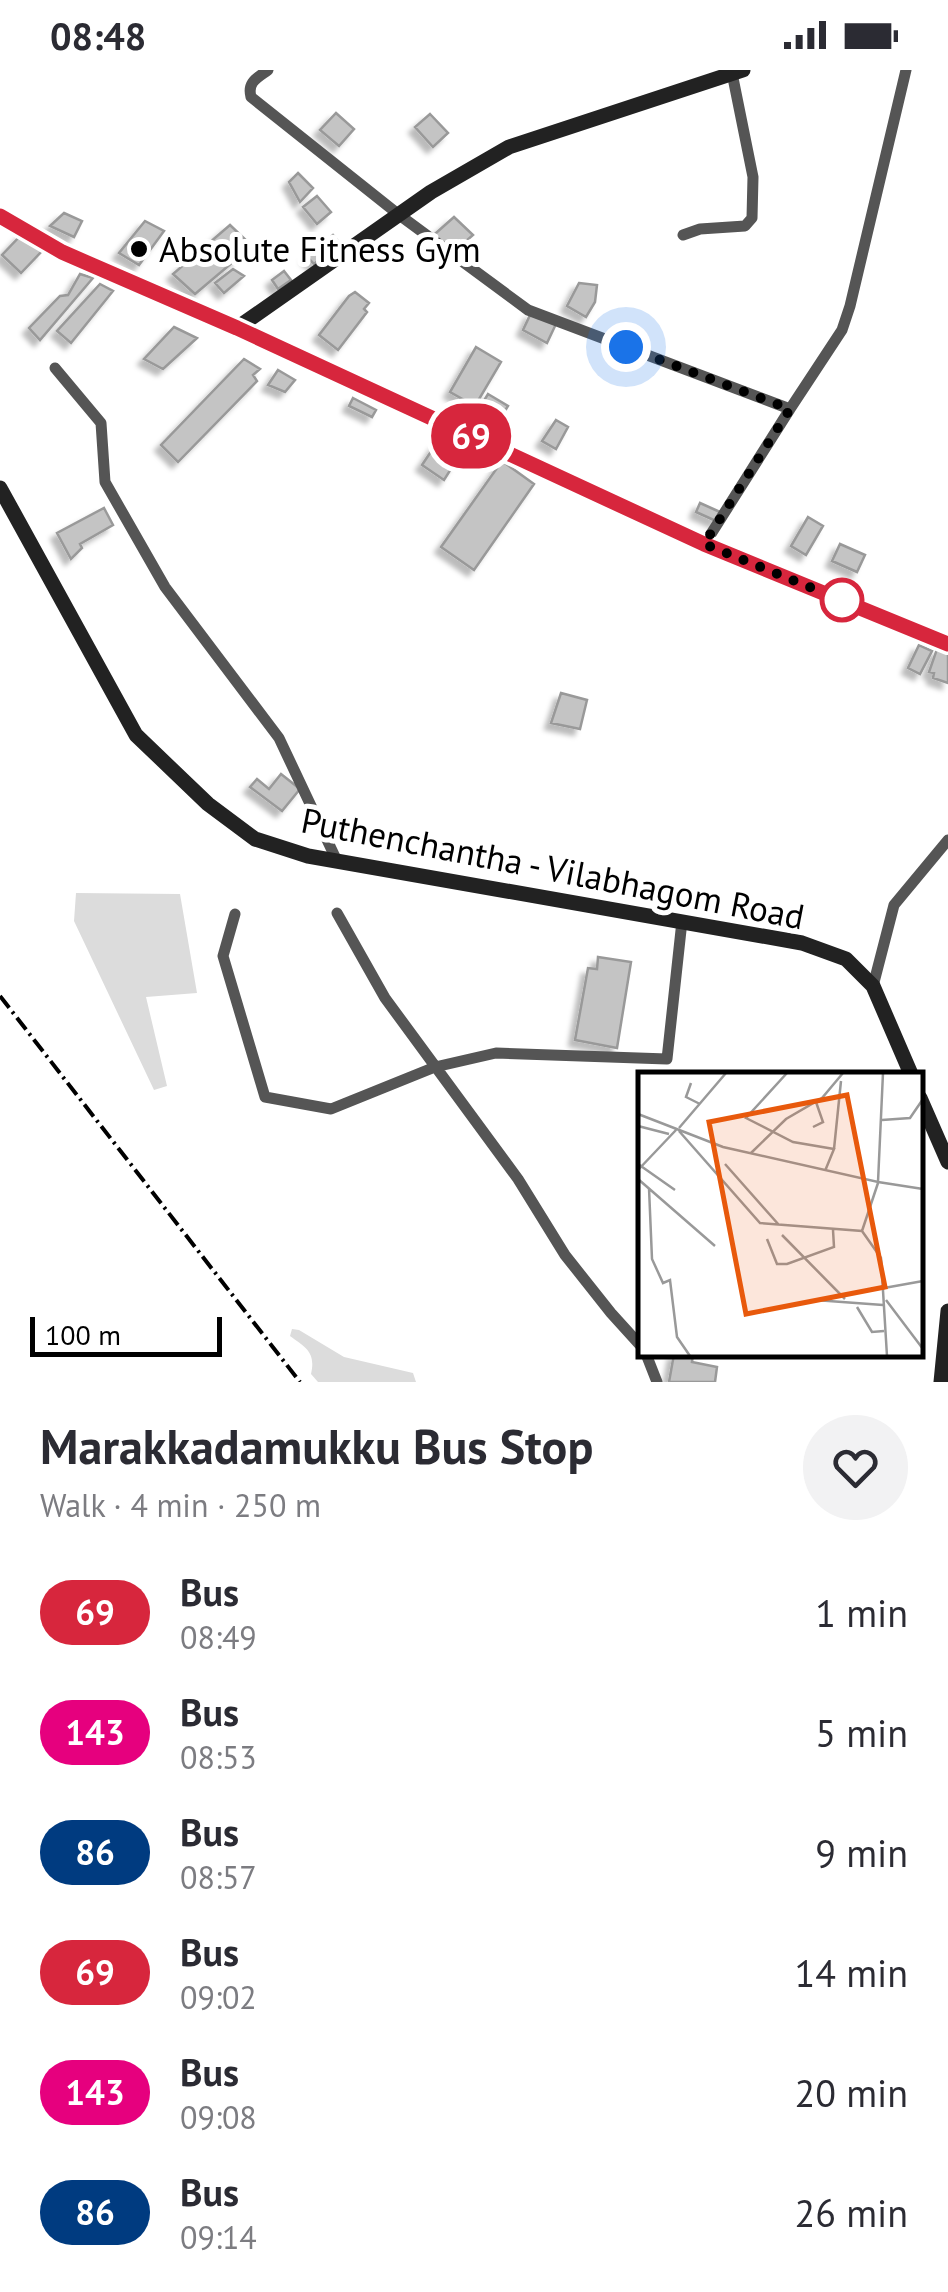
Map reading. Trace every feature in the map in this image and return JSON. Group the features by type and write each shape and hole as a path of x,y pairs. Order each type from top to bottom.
{"main road":[{"path":"237,328 431,192 509,147 738,72"},
{"path":"0,216 62,252 237,328 704,544 948,644"},
{"name":"Puthenchantha - Vilabhagom Road","path":"0,488 136,735 208,804 255,839 308,856 802,942 846,958 873,986 909,1072"},
{"path":"923,1105 948,1162"},
{"path":"941,1382 948,1310"}],"street":[{"path":"268,70 250,84 252,97 398,214 528,310 790,409"},
{"path":"704,544 842,330 906,70"},
{"path":"683,235 745,226 752,218 754,188 738,72"},
{"path":"55,368 101,423 106,482 165,587 279,738 337,861"},
{"path":"873,986 894,905 948,840"},
{"path":"337,913 384,998 518,1179 565,1255 638,1343"},
{"path":"235,914 223,956 265,1098 330,1109 435,1067 496,1053 668,1059 682,922"},
{"path":"647,1357 657,1382"}],"shaded area":[{"path":"76,893 180,894 197,993 146,997 167,1086 154,1090 74,921"},
{"path":"292,1329 344,1357 413,1373 416,1382 318,1382 311,1374 311,1355 290,1336"}],"building":[{"path":"336,113 354,129 339,146 320,130"},
{"path":"430,114 448,133 433,147 415,127"},
{"path":"298,173 313,188 300,202 289,182"},
{"path":"317,196 331,212 317,224 303,207"},
{"path":"64,213 82,221 74,237 50,226"},
{"path":"454,217 473,235 448,257 427,241"},
{"path":"145,221 164,231 139,265 119,253"},
{"path":"230,225 252,246 195,294 173,274"},
{"path":"23,233 42,251 21,273 2,255"},
{"path":"333,235 340,243 314,264 307,257"},
{"path":"233,269 244,276 224,293 215,283"},
{"path":"284,271 291,280 278,289 272,280"},
{"path":"80,274 93,278 40,340 29,328 60,296 68,295"},
{"path":"579,283 597,285 595,302 586,317 567,306"},
{"path":"100,284 113,291 71,343 57,331"},
{"path":"355,292 369,303 364,309 367,312 338,350 319,335"},
{"path":"531,313 556,324 547,343 523,330"},
{"path":"174,327 197,338 163,369 144,359"},
{"path":"476,347 501,362 475,406 450,392"},
{"path":"244,359 260,369 253,375 257,381 178,462 161,445"},
{"path":"278,370 295,380 285,392 268,385"},
{"path":"488,394 508,406 500,419 480,407"},
{"path":"353,398 376,410 372,417 349,406"},
{"path":"556,420 568,427 556,449 542,441"},
{"path":"436,444 458,458 444,480 422,465"},
{"path":"502,461 534,484 474,570 441,547"},
{"path":"700,503 720,512 716,521 696,512"},
{"path":"104,508 113,525 80,544 82,548 71,559 57,533"},
{"path":"808,517 823,526 806,555 791,546"},
{"path":"840,544 865,555 857,572 832,561"},
{"path":"919,645 932,651 920,674 908,668"},
{"path":"937,649 948,653 948,683 933,678 934,673 929,672"},
{"path":"561,693 587,700 580,729 551,723"},
{"path":"281,774 300,789 282,811 250,787 257,779 269,789"},
{"path":"598,957 631,962 617,1048 575,1040 588,968 597,969"},
{"path":"673,1357 693,1357 692,1362 717,1367 715,1382 669,1382"}],"railway":[{"path":"0,996 300,1382"}],"bus line":[{"name":"69","path":"0,216 62,252 237,328 704,544 948,644"}],"place":[{"name":"Absolute Fitness Gym","path":"139,249"}],"route":[{"path":"626,347 790,409 704,544 842,600"}]}
